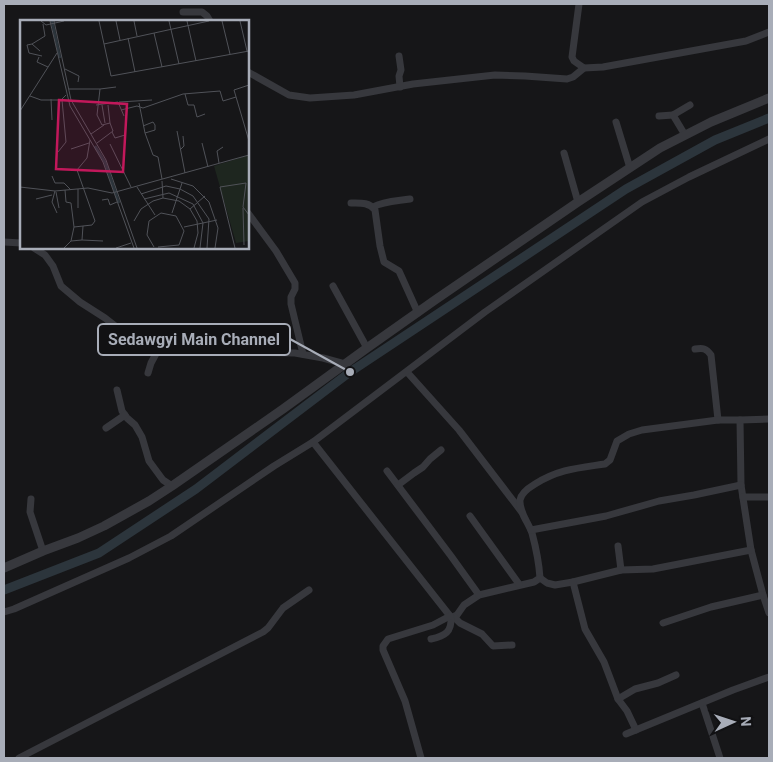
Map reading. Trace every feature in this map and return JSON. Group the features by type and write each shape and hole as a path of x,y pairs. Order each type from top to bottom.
{"street":[{"path":"579,4 572,57 574,61 584,68"},
{"path":"183,12 202,12 209,20"},
{"path":"249,73 289,95 303,98 330,98 431,82 495,76 567,79 573,77 584,68 603,67 737,43 769,32"},
{"path":"399,56 401,70 399,76 400,87"},
{"path":"4,568 104,526 149,501 578,202 660,148 711,122 769,98"},
{"path":"659,116 673,115 690,105"},
{"path":"673,115 685,135"},
{"path":"616,122 630,168"},
{"path":"4,612 129,558 171,536 274,466 313,442 485,312 642,202 696,173 769,139"},
{"path":"564,152 578,202"},
{"path":"373,207 378,204 410,199"},
{"path":"351,202 371,205 375,210 384,262 399,271 418,313"},
{"path":"249,214 276,251 295,283 291,304 303,354"},
{"path":"4,242 20,243"},
{"path":"36,249 45,255 53,266 61,286 70,295 123,332 141,349 158,350 199,347 236,352 303,354 345,364"},
{"path":"333,286 367,348"},
{"path":"695,349 703,348 708,350 711,355 718,420"},
{"path":"148,373 158,350"},
{"path":"407,372 459,430 523,514 531,530 538,554 540,578 547,583 555,585 621,570 653,569 751,550"},
{"path":"117,390 125,415 135,425 142,438 151,464 163,480 172,486"},
{"path":"106,428 125,415"},
{"path":"523,514 520,501 529,488 551,474 608,462 617,441 629,434 642,430 718,420 769,418"},
{"path":"740,420 741,485 751,550 769,613"},
{"path":"313,442 452,617 482,634 493,646 512,645"},
{"path":"398,485 423,467 441,450"},
{"path":"388,471 479,595"},
{"path":"531,530 606,516 659,501 741,485"},
{"path":"743,497 769,497"},
{"path":"31,499 30,512 43,551"},
{"path":"470,516 519,584"},
{"path":"618,546 621,570"},
{"path":"421,758 405,701 383,650 384,643 388,639 452,617 464,605 479,595 519,584 534,582 540,578"},
{"path":"573,582 585,628 604,662 618,699 627,711 636,730"},
{"path":"19,758 263,632 283,608 308,590"},
{"path":"663,623 711,607 763,595"},
{"path":"431,639 448,632 452,625 452,617"},
{"path":"618,699 635,689 658,683 676,674"},
{"path":"626,734 733,690 769,678"},
{"path":"702,703 720,758"}],"waterway":[{"path":"4,590 99,553 196,489 350,372 626,189 715,140 769,118"}],"place":[{"name":"Sedawgyi Main Channel","path":"350,372"}]}
